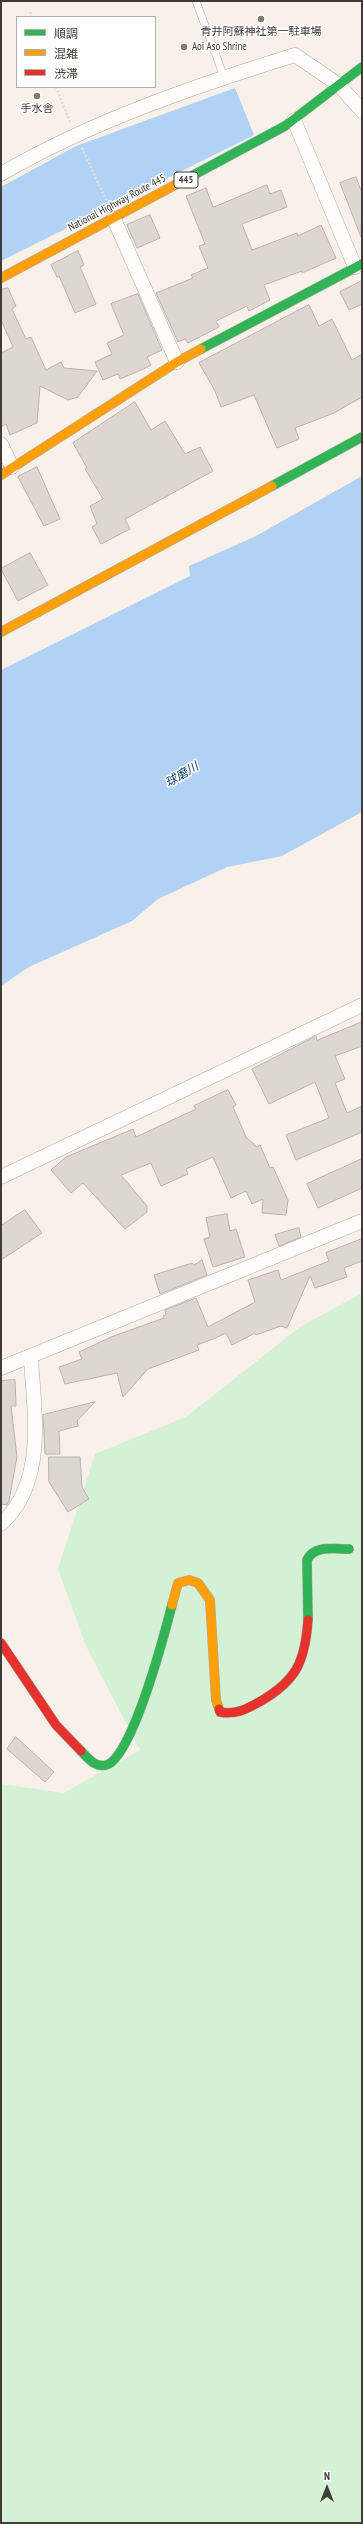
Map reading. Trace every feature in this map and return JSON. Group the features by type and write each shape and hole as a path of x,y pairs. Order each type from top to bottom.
{"main road":[{"name":"National Highway Route 445","path":"1,278 114,219 294,120 362,67"},
{"path":"6,471 177,362 359,266"},
{"path":"1,632 362,437"},
{"path":"1,1643 56,1725 95,1765 103,1767 112,1763 118,1756 132,1730 168,1621 178,1583 184,1580 198,1582 205,1587 210,1600 216,1700 220,1712 233,1714 246,1710 276,1692 292,1678 302,1660 308,1613 307,1560 310,1553 315,1550 349,1549"}],"street":[{"path":"1,174 43,150 76,135 224,77 295,55 339,85 362,111"},
{"path":"294,120 359,266"},
{"path":"114,219 177,362"},
{"path":"1,444 6,471"},
{"path":"1,1177 362,1004"},
{"path":"1,1368 362,1221"},
{"path":"1,1524 12,1514 27,1487 35,1452 31,1357"}],"lane":[{"path":"196,1 224,77"}],"path":[{"path":"30,12 32,16"},
{"path":"56,88 65,112"},
{"path":"80,143 108,204"}],"green space":[{"path":"362,1293 362,2523 1,2523 1,1784 64,1793 140,1750 86,1646 58,1569 95,1454 186,1417 300,1327"}],"water":[{"path":"235,88 254,135 1,261 1,187 76,146"},
{"name":"球磨川","path":"362,476 362,812 282,856 227,867 158,899 132,921 29,967 1,986 1,670 190,576 189,566 256,536"}],"building":[{"path":"356,177 362,193 361,237 340,183"},
{"path":"267,185 270,194 281,190 287,207 242,224 252,250 297,233 298,236 321,225 336,258 302,273 302,271 264,285 270,300 249,311 247,306 216,321 219,327 188,343 185,339 178,342 156,293 193,278 191,275 208,268 199,246 205,244 186,196 206,188 213,207"},
{"path":"150,215 160,238 137,248 127,225"},
{"path":"78,251 84,265 80,267 96,304 75,313 59,276 57,277 51,265"},
{"path":"362,281 362,304 349,310 340,292"},
{"path":"8,288 16,306 12,309 26,339 31,337 46,370 61,362 64,368 97,371 78,397 68,400 40,386 37,423 10,435 6,424 1,427 1,353 13,347 1,320 1,290"},
{"path":"138,294 162,350 147,357 151,365 148,367 120,379 118,374 103,380 95,362 112,354 107,343 124,335 111,304"},
{"path":"309,305 319,326 332,319 352,360 362,354 362,397 334,413 295,428 299,439 277,448 254,395 221,407 215,391 199,363"},
{"path":"135,402 151,430 165,421 185,454 200,447 213,471 125,519 130,529 101,544 92,527 97,524 90,506 103,499 85,469 87,468 73,443"},
{"path":"37,467 60,519 44,526 18,477"},
{"path":"30,553 48,585 18,601 1,569"},
{"path":"362,1022 362,1046 335,1056 345,1079 335,1083 347,1113 362,1106 362,1132 296,1160 286,1135 329,1118 315,1082 269,1104 252,1069 316,1036 317,1040"},
{"path":"228,1090 236,1105 233,1107 246,1137 257,1147 260,1145 270,1168 273,1167 288,1200 286,1215 262,1213 263,1199 252,1204 246,1191 231,1198 213,1157 186,1169 188,1174 161,1186 151,1163 121,1175 147,1206 147,1212 125,1229 83,1183 71,1193 51,1170 66,1157 133,1129 136,1137 196,1109 194,1106"},
{"path":"362,1159 362,1188 318,1208 307,1184"},
{"path":"25,1210 42,1233 1,1260 1,1226"},
{"path":"227,1214 230,1231 236,1229 245,1257 213,1267 204,1239 210,1237 206,1218"},
{"path":"299,1228 301,1237 279,1246 275,1235"},
{"path":"362,1239 362,1261 344,1268 347,1277 315,1288 310,1276 287,1328 281,1326 256,1335 255,1333 232,1345 226,1333 197,1345 199,1350 148,1369 123,1397 117,1373 65,1384 59,1367 82,1359 79,1352 111,1337 164,1318 163,1316 166,1315 165,1310 196,1298 208,1327 255,1302 248,1280 278,1270 281,1280 329,1261 326,1253"},
{"path":"202,1260 207,1275 160,1294 154,1275 192,1263 194,1265"},
{"path":"15,1380 16,1406 11,1406 17,1457 7,1505 1,1504 1,1381"},
{"path":"95,1402 77,1421 78,1426 59,1431 60,1454 45,1454 43,1415"},
{"path":"49,1457 80,1457 82,1487 89,1499 68,1512 49,1482"},
{"path":"16,1737 54,1772 45,1782 7,1749"}],"traffic: fast":[{"path":"188,178 285,126 362,67"},
{"path":"201,349 362,264"},
{"path":"272,486 362,437"},
{"path":"308,1620 307,1560 310,1555 319,1550 349,1549"},
{"path":"81,1751 95,1764 102,1766 116,1758 126,1741 146,1693 172,1605"}],"traffic: slow":[{"path":"1,278 188,178"},
{"path":"1,475 177,362 201,349"},
{"path":"1,632 272,486"},
{"path":"172,1605 178,1583 189,1580 198,1583 210,1600 216,1700 219,1709"}],"traffic: jam":[{"path":"219,1709 220,1712 226,1713 241,1711 261,1701 283,1685 291,1677 301,1658 307,1634 308,1620"},
{"path":"1,1643 56,1725 81,1751"}],"place":[{"name":"青井阿蘇神社第一駐車場","path":"261,19"},
{"name":"Aoi Aso Shrine","path":"184,47"},
{"name":"手水舎","path":"37,96"}]}
